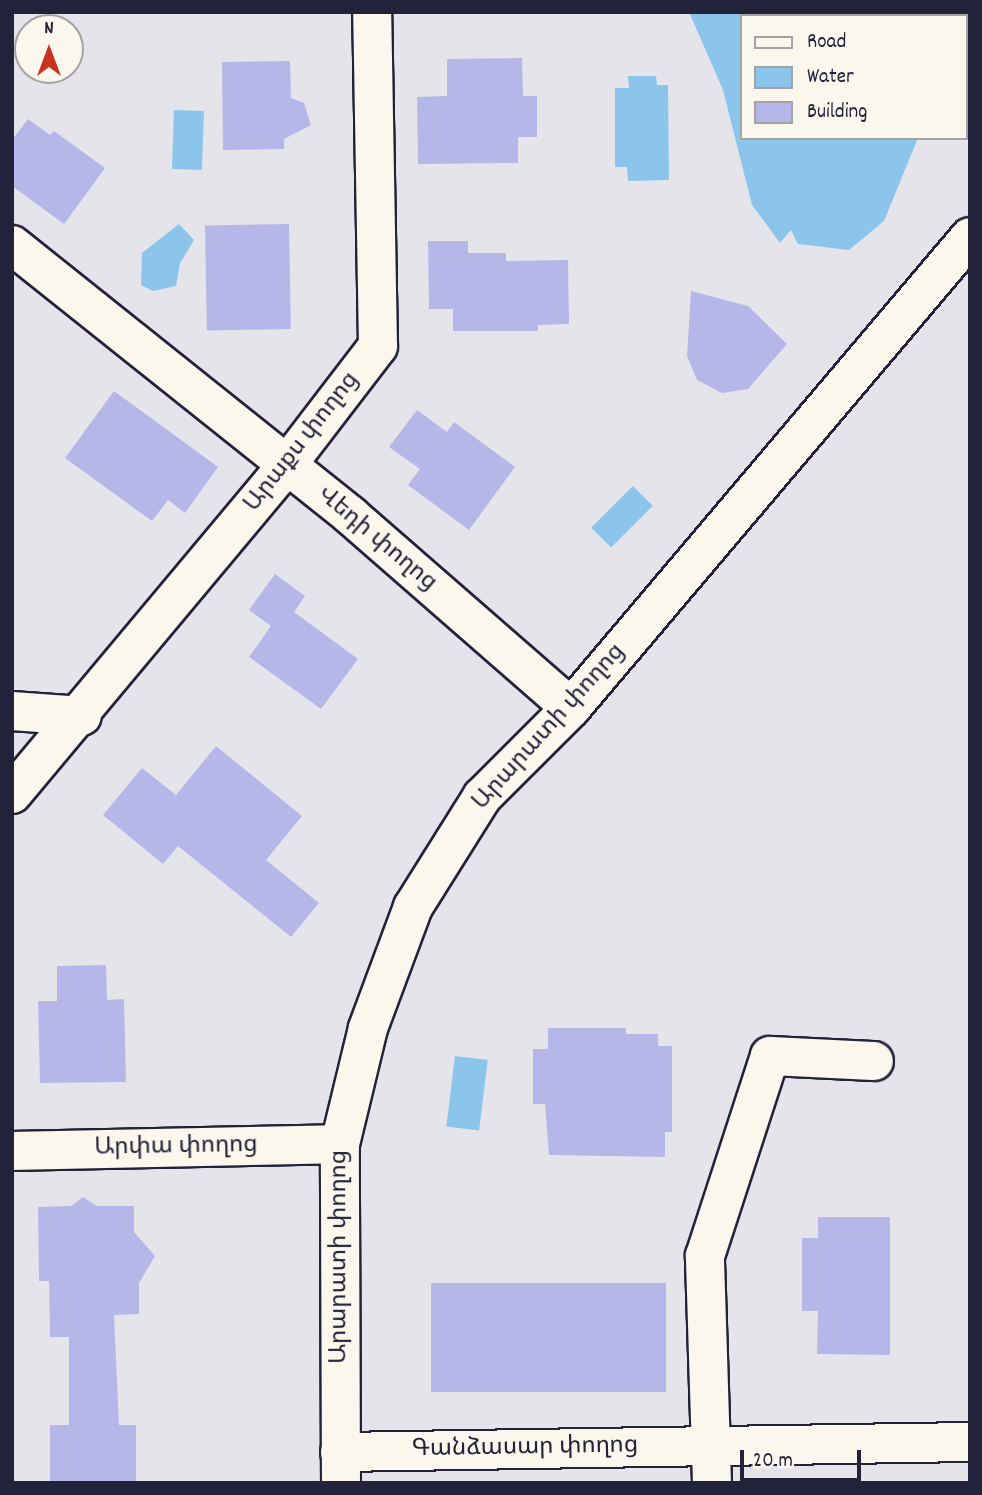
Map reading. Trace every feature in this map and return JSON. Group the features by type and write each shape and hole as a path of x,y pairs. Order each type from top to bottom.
{"street":[{"name":"Արաքս փողոց","path":"12,794 82,716 286,466 378,345 372,12"},
{"name":"Արարատի փողոց","path":"341,1467 341,1144 368,1028 413,907 482,797 571,708 970,237"},
{"name":"Վեդի փողոց","path":"12,245 286,466 571,708"},
{"path":"12,711 82,716"},
{"path":"711,1465 705,1256 770,1056 874,1060"},
{"name":"Արփա փողոց","path":"12,1152 341,1144"},
{"name":"Գանձասար փողոց","path":"341,1467 711,1465 970,1442"}],"water":[{"path":"689,12 970,12 968,120 968,14 740,14 740,140 917,140 884,221 849,250 798,244 791,230 780,243 752,205 723,90"},
{"path":"628,76 656,76 657,85 668,85 669,180 628,181 627,167 615,167 615,88 629,88"},
{"path":"174,110 204,111 202,170 172,169"},
{"path":"179,224 194,240 180,263 176,286 153,291 141,285 142,253"},
{"path":"633,486 653,506 611,548 591,528"},
{"path":"455,1056 488,1060 479,1130 446,1126"}],"building":[{"path":"522,58 523,96 537,96 537,137 518,137 518,163 418,164 417,97 447,96 447,59"},
{"path":"290,61 291,98 304,103 311,125 284,139 284,149 223,150 222,62"},
{"path":"28,119 50,135 54,131 105,168 64,224 12,186 12,140"},
{"path":"289,224 291,329 207,330 205,225"},
{"path":"428,241 468,241 468,253 506,253 506,261 568,260 569,324 538,325 538,331 453,331 453,309 429,309"},
{"path":"691,291 748,306 787,344 748,389 722,393 697,380 687,356"},
{"path":"114,391 218,467 185,513 168,500 152,521 65,458"},
{"path":"417,410 447,432 454,422 515,467 469,530 408,485 420,469 389,447"},
{"path":"275,574 305,596 294,612 358,659 321,709 249,657 271,626 249,610"},
{"path":"216,746 302,816 266,860 319,903 291,937 178,846 163,864 103,815 142,768 176,795"},
{"path":"106,965 107,1000 124,999 126,1082 40,1083 38,1001 57,1001 57,966"},
{"path":"548,1028 626,1028 626,1034 658,1034 658,1046 672,1046 672,1132 665,1132 665,1157 549,1155 545,1104 533,1104 533,1049 548,1049"},
{"path":"83,1197 97,1206 134,1206 134,1232 155,1256 139,1283 139,1314 114,1315 119,1425 136,1425 136,1483 50,1483 50,1425 69,1425 69,1337 50,1337 49,1281 39,1281 38,1207 71,1206"},
{"path":"818,1217 890,1217 890,1355 817,1354 818,1311 802,1311 802,1238 818,1238"},
{"path":"431,1283 666,1283 666,1392 431,1392"}]}
